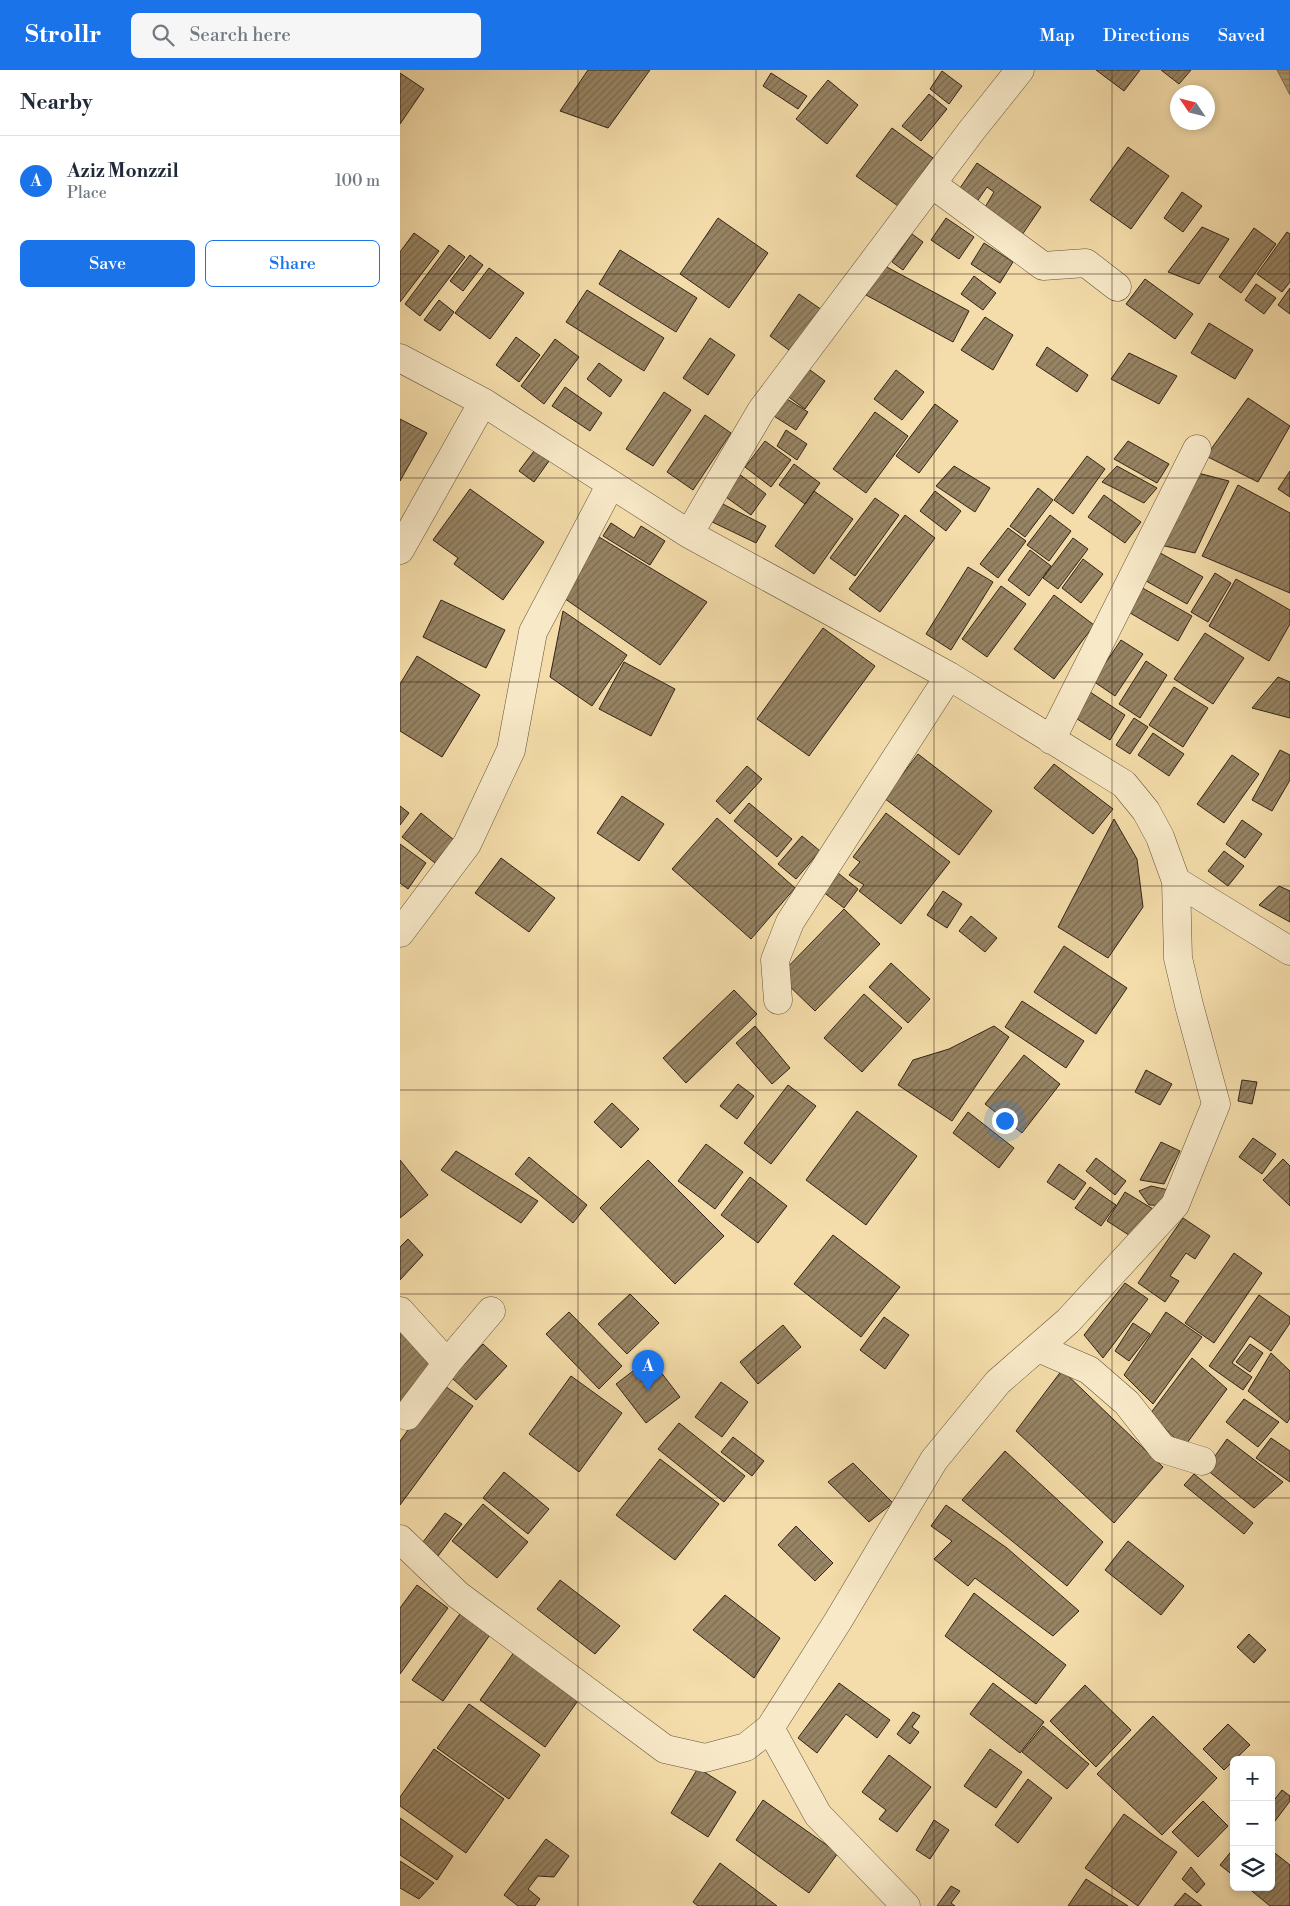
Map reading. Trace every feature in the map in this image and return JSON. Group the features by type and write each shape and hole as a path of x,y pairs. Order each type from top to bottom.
{"street":[{"path":"689,534 761,411 1020,70"},
{"path":"932,184 1043,266 1086,263 1117,287"},
{"path":"400,358 483,402 689,534 948,676 1124,784 1146,811 1160,837 1176,881 1178,958 1188,1004 1216,1104 1175,1205 1068,1321 998,1382 934,1460 838,1621 770,1728 746,1747 705,1758 664,1749 458,1595 400,1539"},
{"path":"400,550 483,402"},
{"path":"1051,740 1197,449"},
{"path":"400,933 467,844 499,776 511,750 533,632 611,484"},
{"path":"778,1000 776,960 790,922 948,676"},
{"path":"1176,881 1290,950"},
{"path":"400,1311 448,1363"},
{"path":"407,1416 491,1311"},
{"path":"1038,1348 1089,1370 1127,1402 1163,1449 1202,1461"},
{"path":"770,1728 818,1815 906,1906"}],"shaded area":[{"path":"1277,70 1290,70 1290,95"}],"building":[{"path":"588,70 650,70 608,128 560,111"},
{"path":"1096,70 1140,70 1124,91"},
{"path":"1161,70 1191,70 1179,84"},
{"path":"942,71 962,86 949,104 930,89"},
{"path":"400,73 424,89 400,124"},
{"path":"771,73 807,96 798,109 763,86"},
{"path":"828,80 858,105 827,144 796,119"},
{"path":"929,94 947,109 921,141 902,126"},
{"path":"892,128 933,158 898,206 856,176"},
{"path":"1128,147 1169,176 1131,229 1090,200"},
{"path":"977,163 1041,207 1022,235 984,209 994,192 987,187 976,203 958,191"},
{"path":"1182,192 1202,206 1183,232 1164,218"},
{"path":"718,218 768,253 729,308 680,274"},
{"path":"946,218 974,237 959,259 931,240"},
{"path":"1202,227 1229,239 1199,284 1168,272"},
{"path":"1254,228 1276,244 1241,293 1219,277"},
{"path":"1287,232 1290,234 1290,282 1282,292 1257,274"},
{"path":"414,233 439,251 400,302 400,252"},
{"path":"912,234 923,242 903,270 892,262"},
{"path":"984,243 1013,262 1000,283 971,264"},
{"path":"449,245 465,257 420,316 405,304"},
{"path":"620,250 697,298 676,332 599,284"},
{"path":"470,255 483,265 463,291 450,281"},
{"path":"883,265 969,311 953,342 866,295"},
{"path":"489,268 524,293 490,339 455,313"},
{"path":"974,276 996,293 983,310 961,294"},
{"path":"1145,279 1193,314 1175,339 1126,304"},
{"path":"1256,284 1276,298 1264,314 1245,300"},
{"path":"1290,288 1290,314 1278,305"},
{"path":"587,290 664,338 644,371 566,322"},
{"path":"799,294 822,310 793,353 770,336"},
{"path":"439,300 454,312 440,331 424,320"},
{"path":"985,317 1013,335 993,370 961,350"},
{"path":"1209,323 1253,350 1235,379 1191,353"},
{"path":"516,337 540,355 519,382 496,365"},
{"path":"710,338 735,355 708,395 683,378"},
{"path":"555,339 579,357 544,404 521,386"},
{"path":"1047,347 1088,375 1077,392 1036,365"},
{"path":"1129,353 1177,376 1159,404 1111,379"},
{"path":"599,363 622,380 610,397 587,379"},
{"path":"806,367 825,381 805,409 786,395"},
{"path":"896,370 924,392 902,420 874,399"},
{"path":"565,387 602,413 590,431 552,406"},
{"path":"664,392 691,410 653,466 626,449"},
{"path":"782,396 808,412 796,430 769,413"},
{"path":"1248,398 1290,426 1258,482 1206,456"},
{"path":"935,404 958,421 919,473 896,456"},
{"path":"875,412 908,436 866,493 833,469"},
{"path":"705,415 731,433 693,490 667,472"},
{"path":"400,419 427,433 400,481"},
{"path":"786,430 807,444 797,460 777,446"},
{"path":"765,441 791,460 771,487 745,467"},
{"path":"1128,441 1169,464 1157,483 1114,459"},
{"path":"534,451 549,461 534,482 519,471"},
{"path":"1087,456 1105,469 1073,514 1054,500"},
{"path":"794,464 820,483 805,504 779,485"},
{"path":"954,466 990,488 975,512 936,486"},
{"path":"1117,466 1157,488 1144,503 1102,482"},
{"path":"1290,471 1290,497 1278,489"},
{"path":"1194,472 1229,481 1195,553 1152,543"},
{"path":"739,474 766,494 751,515 723,495"},
{"path":"1238,485 1290,513 1290,593 1202,556"},
{"path":"1038,488 1053,500 1025,537 1010,526"},
{"path":"470,489 544,542 503,600 454,564 458,558 433,540"},
{"path":"814,491 853,519 814,574 775,546"},
{"path":"935,491 961,511 946,531 920,511"},
{"path":"1104,495 1141,522 1125,543 1088,517"},
{"path":"875,498 899,515 855,576 830,558"},
{"path":"713,499 766,526 756,543 706,519"},
{"path":"905,515 935,538 880,612 849,589"},
{"path":"1050,515 1071,531 1049,561 1027,545"},
{"path":"611,523 634,538 641,526 665,541 650,565 603,536"},
{"path":"1008,528 1026,541 998,578 980,564"},
{"path":"599,537 707,602 660,665 561,596"},
{"path":"1073,538 1088,549 1058,589 1043,578"},
{"path":"1030,550 1051,566 1029,596 1008,580"},
{"path":"1155,550 1203,577 1187,604 1139,577"},
{"path":"1083,559 1103,574 1081,603 1062,588"},
{"path":"968,567 993,582 951,650 926,634"},
{"path":"1215,573 1231,583 1208,622 1191,612"},
{"path":"1236,579 1290,610 1290,624 1269,661 1209,626"},
{"path":"1001,586 1026,604 987,657 962,639"},
{"path":"1139,586 1192,616 1178,641 1125,610"},
{"path":"1054,595 1094,625 1054,679 1014,649"},
{"path":"441,600 505,630 486,668 423,637"},
{"path":"563,611 627,655 592,706 550,677"},
{"path":"823,628 875,666 809,756 757,719"},
{"path":"1205,633 1244,658 1213,704 1174,679"},
{"path":"1121,640 1143,654 1115,696 1093,681"},
{"path":"417,656 480,695 442,757 400,731 400,684"},
{"path":"1146,661 1167,675 1140,718 1119,704"},
{"path":"624,662 675,689 651,736 599,709"},
{"path":"1278,677 1290,682 1290,718 1252,708"},
{"path":"1174,687 1208,708 1183,747 1149,725"},
{"path":"1090,692 1125,715 1110,740 1074,717"},
{"path":"1134,718 1148,727 1130,754 1116,745"},
{"path":"1153,733 1184,754 1169,776 1138,755"},
{"path":"1280,750 1290,755 1290,780 1272,811 1252,800"},
{"path":"918,754 992,811 959,855 884,798"},
{"path":"1232,755 1259,774 1224,823 1197,804"},
{"path":"1054,764 1113,809 1093,834 1034,788"},
{"path":"747,766 762,779 730,814 716,801"},
{"path":"622,796 664,824 639,861 597,833"},
{"path":"749,803 792,839 777,857 734,821"},
{"path":"400,806 409,813 400,825"},
{"path":"421,813 454,840 435,863 402,837"},
{"path":"886,813 950,862 901,924 859,891 864,885 849,875 860,862 853,857"},
{"path":"717,818 795,888 751,939 672,869"},
{"path":"1114,819 1137,859 1143,907 1108,958 1058,927"},
{"path":"1242,820 1262,834 1245,858 1226,844"},
{"path":"802,836 820,851 796,879 778,864"},
{"path":"400,844 426,863 408,889 400,883"},
{"path":"1224,851 1244,866 1228,886 1208,871"},
{"path":"501,858 555,898 529,932 475,893"},
{"path":"833,869 858,889 844,908 818,888"},
{"path":"1279,886 1290,891 1290,922 1259,905"},
{"path":"943,891 962,904 947,928 927,915"},
{"path":"844,909 880,944 815,1011 779,976"},
{"path":"971,916 997,938 985,952 959,931"},
{"path":"1064,946 1127,988 1096,1034 1034,992"},
{"path":"891,963 930,999 908,1023 869,987"},
{"path":"734,990 757,1014 686,1083 663,1058"},
{"path":"864,994 902,1028 862,1072 824,1038"},
{"path":"1022,1001 1084,1041 1066,1068 1005,1027"},
{"path":"755,1026 790,1068 772,1084 736,1043"},
{"path":"994,1026 1009,1037 952,1121 898,1085 913,1060 949,1049"},
{"path":"1024,1055 1060,1084 1022,1133 985,1104"},
{"path":"1146,1070 1172,1084 1160,1105 1135,1092"},
{"path":"1242,1080 1257,1082 1252,1104 1238,1101"},
{"path":"738,1084 754,1096 737,1119 720,1106"},
{"path":"788,1085 816,1106 771,1164 744,1143"},
{"path":"612,1103 639,1129 621,1148 594,1122"},
{"path":"857,1111 917,1156 866,1225 806,1180"},
{"path":"968,1112 1014,1148 999,1168 953,1133"},
{"path":"1253,1138 1276,1154 1262,1174 1239,1157"},
{"path":"1161,1142 1180,1151 1164,1184 1140,1180"},
{"path":"706,1144 743,1172 715,1209 678,1181"},
{"path":"456,1151 538,1201 521,1223 441,1170"},
{"path":"529,1157 587,1205 573,1223 515,1174"},
{"path":"1096,1158 1126,1181 1115,1195 1086,1171"},
{"path":"1283,1159 1290,1166 1290,1206 1263,1180"},
{"path":"400,1160 428,1195 400,1218"},
{"path":"648,1160 724,1236 675,1284 600,1208"},
{"path":"1059,1164 1086,1183 1074,1200 1047,1182"},
{"path":"750,1177 787,1206 758,1243 721,1215"},
{"path":"1151,1186 1177,1192 1170,1206 1149,1205 1139,1191"},
{"path":"1090,1187 1116,1205 1101,1226 1075,1208"},
{"path":"1125,1192 1153,1209 1135,1239 1107,1221"},
{"path":"1183,1218 1210,1236 1195,1259 1186,1253 1170,1276 1179,1281 1165,1302 1138,1283"},
{"path":"833,1235 900,1287 861,1337 794,1284"},
{"path":"408,1239 423,1255 400,1280 400,1247"},
{"path":"1234,1253 1262,1273 1214,1343 1185,1323"},
{"path":"1125,1283 1148,1299 1103,1358 1084,1335"},
{"path":"630,1294 659,1323 627,1354 598,1324"},
{"path":"1259,1295 1290,1317 1290,1323 1271,1351 1250,1336 1232,1363 1252,1377 1243,1390 1209,1366"},
{"path":"569,1312 622,1366 599,1389 546,1334"},
{"path":"1166,1312 1202,1337 1153,1404 1124,1375"},
{"path":"884,1317 909,1335 885,1369 860,1350"},
{"path":"1133,1323 1150,1334 1129,1361 1115,1351"},
{"path":"783,1325 801,1347 758,1384 740,1362"},
{"path":"400,1332 414,1340 433,1366 400,1411"},
{"path":"483,1344 507,1366 476,1400 452,1378"},
{"path":"1250,1344 1263,1353 1250,1372 1236,1362"},
{"path":"1271,1353 1290,1371 1290,1418 1287,1423 1248,1391"},
{"path":"650,1358 680,1397 646,1423 616,1384"},
{"path":"1192,1358 1227,1389 1184,1447 1150,1414"},
{"path":"1062,1370 1163,1467 1114,1523 1016,1431"},
{"path":"571,1376 622,1413 579,1472 529,1434"},
{"path":"721,1382 748,1402 722,1437 695,1417"},
{"path":"442,1384 473,1406 400,1505 400,1441"},
{"path":"1244,1399 1279,1422 1258,1447 1226,1422"},
{"path":"679,1423 745,1476 724,1502 658,1449"},
{"path":"733,1437 764,1461 752,1476 721,1452"},
{"path":"1271,1438 1290,1451 1290,1482 1256,1458"},
{"path":"1227,1439 1283,1482 1254,1508 1206,1469"},
{"path":"1005,1451 1103,1542 1067,1586 962,1500"},
{"path":"660,1459 719,1504 675,1560 616,1515"},
{"path":"853,1463 893,1503 869,1522 828,1482"},
{"path":"504,1472 549,1509 528,1534 483,1498"},
{"path":"1194,1474 1253,1523 1244,1534 1184,1485"},
{"path":"483,1504 528,1542 497,1578 452,1541"},
{"path":"946,1505 1007,1548 1079,1611 1053,1636 975,1578 968,1586 934,1559 952,1541 931,1526"},
{"path":"445,1513 462,1524 438,1556 423,1542"},
{"path":"796,1526 833,1563 815,1581 778,1545"},
{"path":"1128,1541 1184,1586 1161,1615 1105,1570"},
{"path":"560,1580 620,1626 595,1654 537,1609"},
{"path":"417,1585 448,1608 400,1674 400,1608"},
{"path":"974,1593 1066,1665 1036,1704 945,1636"},
{"path":"725,1595 780,1638 754,1678 693,1630"},
{"path":"462,1611 492,1632 443,1701 412,1680"},
{"path":"1249,1634 1266,1650 1254,1663 1237,1647"},
{"path":"517,1648 582,1695 545,1747 480,1700"},
{"path":"839,1683 890,1720 877,1738 846,1714 817,1753 798,1738"},
{"path":"993,1683 1044,1722 1020,1753 970,1714"},
{"path":"1085,1685 1131,1730 1096,1767 1050,1721"},
{"path":"469,1704 540,1755 509,1799 437,1748"},
{"path":"913,1712 920,1716 912,1727 919,1732 910,1744 897,1734"},
{"path":"1153,1716 1217,1778 1162,1835 1097,1774"},
{"path":"1228,1724 1250,1745 1239,1756 1230,1756 1230,1764 1224,1770 1203,1749"},
{"path":"1043,1726 1089,1764 1067,1789 1022,1752"},
{"path":"434,1749 504,1799 466,1853 400,1806 400,1797"},
{"path":"990,1749 1022,1772 996,1808 964,1786"},
{"path":"889,1755 931,1787 897,1832 879,1819 886,1810 862,1792"},
{"path":"698,1768 736,1792 708,1837 671,1813"},
{"path":"1028,1779 1052,1798 1018,1843 995,1825"},
{"path":"1282,1790 1290,1796 1290,1801 1275,1821 1275,1801"},
{"path":"763,1800 838,1853 809,1893 736,1840"},
{"path":"1203,1801 1228,1826 1198,1857 1172,1832"},
{"path":"1124,1814 1177,1852 1138,1906 1085,1868"},
{"path":"400,1818 453,1856 437,1880 400,1855"},
{"path":"934,1820 949,1830 930,1859 916,1850"},
{"path":"546,1839 569,1856 554,1877 538,1876 528,1889 540,1899 535,1906 518,1906 504,1895"},
{"path":"1230,1853 1230,1873 1220,1865"},
{"path":"1275,1853 1290,1865 1290,1906 1270,1906 1252,1891 1275,1891"},
{"path":"400,1861 434,1883 419,1899 400,1888"},
{"path":"720,1863 777,1906 698,1906 693,1902"},
{"path":"1191,1867 1205,1884 1197,1893 1182,1879"},
{"path":"1086,1879 1128,1906 1068,1906"},
{"path":"951,1886 960,1891 951,1903 955,1906 937,1906"},
{"path":"1185,1893 1202,1906 1174,1906"}],"place":[{"name":"Aziz Monzzil","path":"648,1391"}]}
